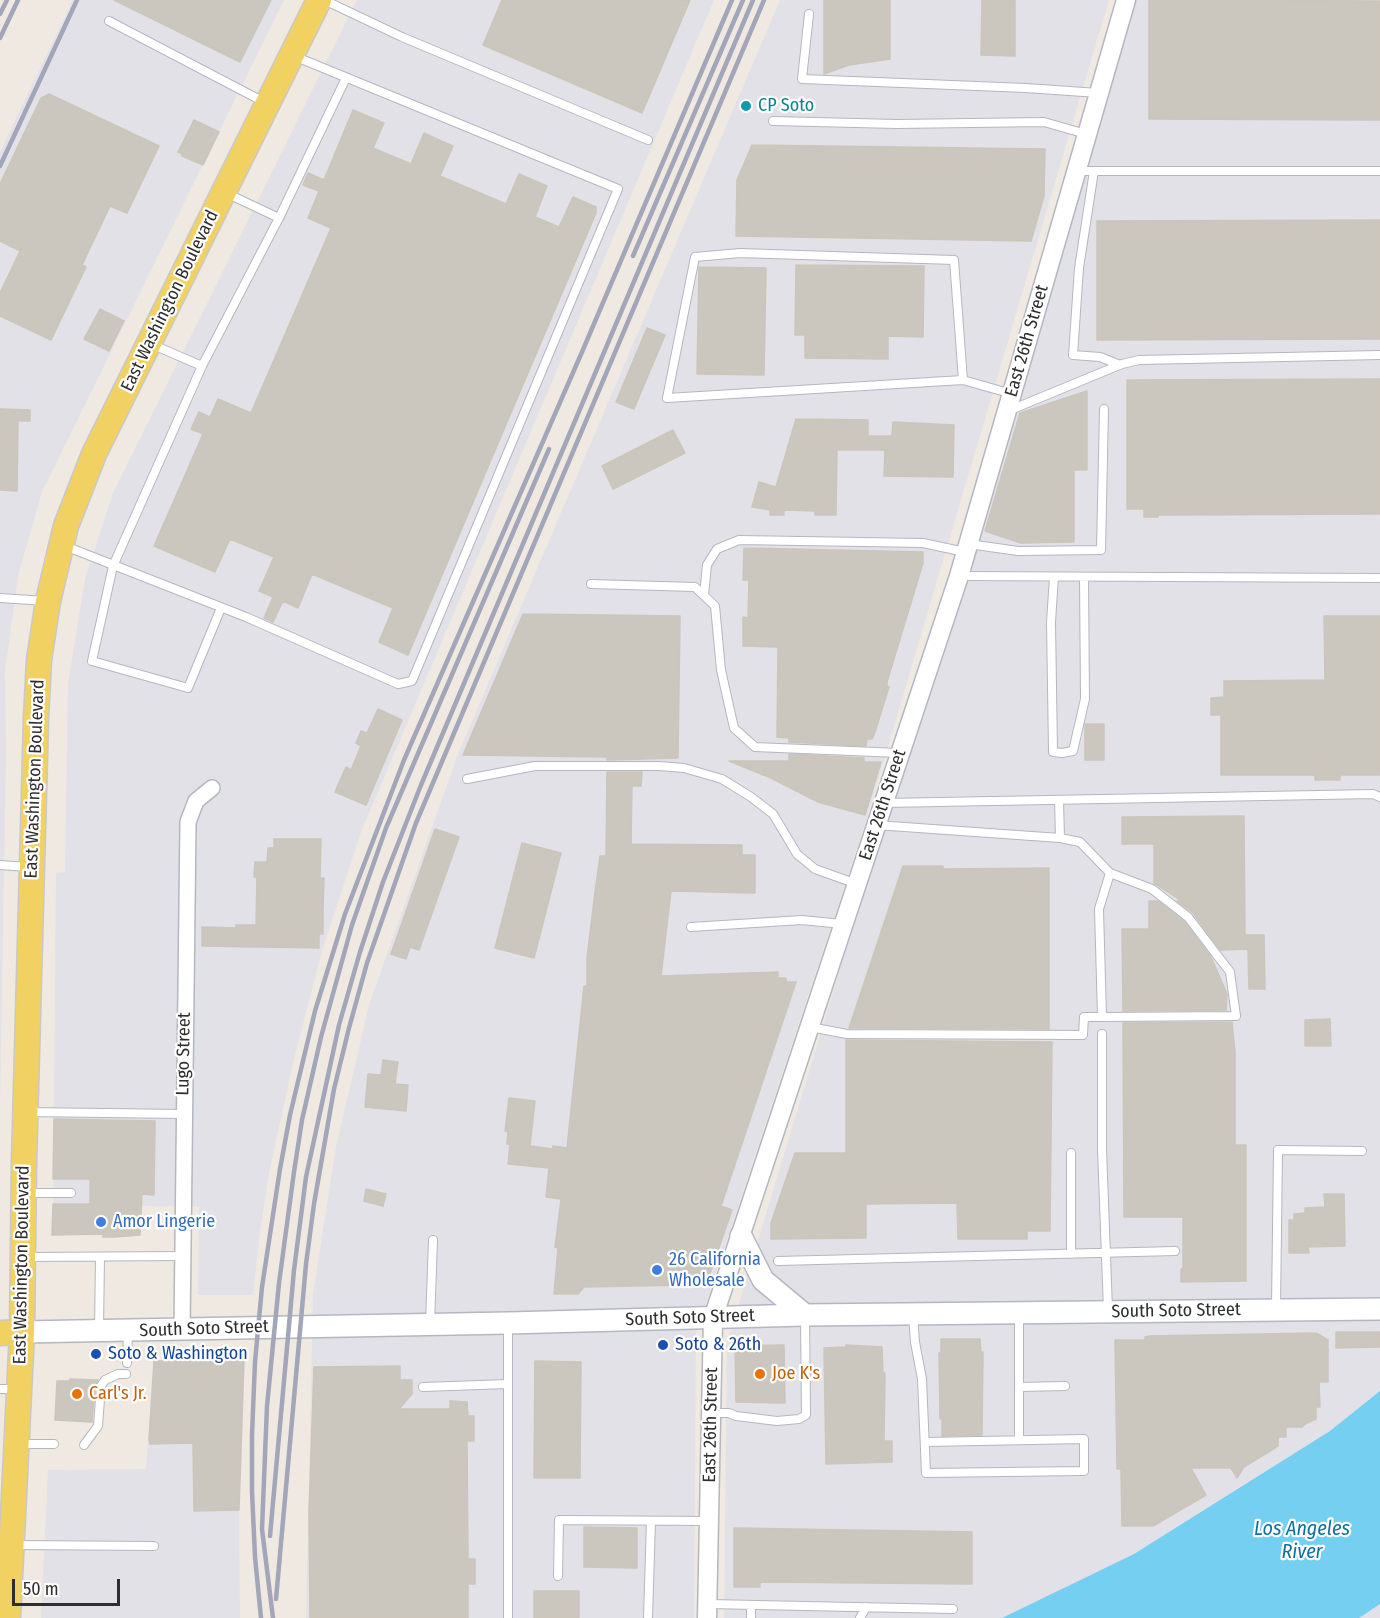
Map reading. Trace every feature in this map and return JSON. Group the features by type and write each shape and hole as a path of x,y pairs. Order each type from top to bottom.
{"main road":[{"name":"East Washington Boulevard","path":"8,1618 8,1538 13,1458 9,1389 11,1333 24,1257 39,660 48,601 60,544 78,489 319,0"},
{"path":"741,1236 763,1280 805,1315"},
{"name":"South Soto Street","path":"11,1333 805,1315 1380,1309"}],"street":[{"name":"East 26th Street","path":"707,1611 712,1318 967,548 1009,403 1085,171 1087,135 1126,0"},
{"name":"Lugo Street","path":"182,1329 188,822 196,801 212,788"}],"lane":[{"path":"324,0 402,37 648,140"},
{"path":"808,14 802,79 1026,88 1099,94"},
{"path":"109,21 268,103"},
{"path":"60,544 221,608 398,684 412,681 618,189 291,54"},
{"path":"221,608 188,688 92,661 113,566 202,366 279,218 346,78"},
{"path":"773,121 897,124 1044,122 1087,135"},
{"path":"1120,365 1100,357 1073,355 1085,171 1380,171"},
{"path":"224,192 279,218"},
{"path":"963,380 954,260 740,253 695,257 667,398 963,380 1009,403 1139,360 1380,355"},
{"path":"149,344 202,366"},
{"path":"704,595 707,565 717,549 739,540 923,543 1018,551 1101,550 1104,409"},
{"path":"958,576 1380,578"},
{"path":"1054,577 1051,622 1053,752 1062,753 1073,751 1085,699 1084,577"},
{"path":"591,584 695,587 704,595 715,606 721,670 734,728 755,747 900,753"},
{"path":"0,598 48,601"},
{"path":"467,779 535,766 684,768 722,779 751,797 773,814 797,854 815,869 857,884"},
{"path":"884,803 1373,794 1380,797"},
{"path":"1059,800 1060,838"},
{"path":"810,1027 847,1034 1083,1035 1084,1017 1236,1016 1230,972 1188,917 1152,889 1110,873 1080,842 1060,838 876,825"},
{"path":"0,865 32,867"},
{"path":"1102,1017 1099,909 1110,873"},
{"path":"691,927 802,920 844,924"},
{"path":"1102,1034 1102,1149 1108,1312"},
{"path":"26,1112 183,1114"},
{"path":"1276,1310 1278,1150 1362,1151"},
{"path":"1071,1153 1071,1254"},
{"path":"24,1192 71,1193"},
{"path":"430,1325 432,1240"},
{"path":"778,1261 1175,1251"},
{"path":"24,1257 182,1256"},
{"path":"99,1257 99,1332"},
{"path":"1019,1312 1019,1440"},
{"path":"913,1314 915,1342 922,1379 926,1473 1084,1471 1084,1439 926,1442"},
{"path":"711,1413 729,1413 736,1416 777,1421 799,1419 806,1415 805,1315"},
{"path":"508,1323 508,1618"},
{"path":"127,1363 128,1331"},
{"path":"84,1445 98,1426 101,1386 111,1376 126,1374"},
{"path":"423,1387 508,1384"},
{"path":"1019,1387 1065,1386"},
{"path":"13,1458 54,1444"},
{"path":"558,1576 559,1520 709,1521"},
{"path":"648,1618 651,1521"},
{"path":"8,1538 154,1546"},
{"path":"707,1611 751,1605 953,1609"},
{"path":"751,1605 751,1618"},
{"path":"860,1618 866,1607"}],"shaded area":[{"path":"73,0 284,0 42,492 18,576 5,671 6,755 0,1107 0,152"},
{"path":"357,0 714,0 361,832 322,951 294,1059 270,1168 253,1295 198,1295 199,1207 53,1204 56,873 65,872 68,684 85,579 113,493"},
{"path":"780,0 1109,0 865,824 696,1333 694,1618 306,1618 313,1294 336,1147 369,1005 458,754"},
{"path":"1133,0 1380,0 1380,1618 724,1618 727,1343"},
{"path":"244,1360 239,1510 240,1618 41,1618 48,1470 146,1469 154,1361"}],"water":[{"name":"Los Angeles River","path":"1380,1391 1380,1604 1359,1618 1002,1618 1134,1554 1330,1431"}],"building":[{"path":"114,0 271,0 240,62"},
{"path":"502,0 690,0 642,113 483,45"},
{"path":"824,0 890,0 890,59 849,65 824,74"},
{"path":"982,0 1015,0 1015,56 981,55"},
{"path":"1149,0 1380,1 1380,120 1149,119"},
{"path":"49,94 159,146 127,213 110,206 82,265 86,267 51,340 0,316 0,293 20,251 0,241 0,184 41,98"},
{"path":"353,110 384,123 373,148 411,164 424,133 453,146 440,176 506,204 519,174 547,186 535,217 559,227 573,197 596,207 596,213 408,655 379,642 393,608 312,574 298,608 283,601 273,622 264,618 273,597 259,591 274,557 230,539 215,572 154,546 203,434 191,429 199,412 210,417 218,399 251,413 331,228 308,218 319,191 303,185 308,173 324,180"},
{"path":"194,120 219,132 203,165 178,152"},
{"path":"752,145 1045,149 1044,196 1031,241 736,236 737,180"},
{"path":"1380,220 1380,339 1097,340 1097,221"},
{"path":"796,265 924,266 923,337 888,336 888,359 805,358 805,335 795,335"},
{"path":"699,267 766,268 764,375 697,374"},
{"path":"100,309 124,321 109,351 84,339"},
{"path":"647,328 665,335 634,409 616,402"},
{"path":"1380,379 1380,514 1158,515 1158,517 1144,517 1144,509 1127,509 1127,380"},
{"path":"1087,391 1087,470 1074,470 1074,542 1021,543 985,531 1020,413"},
{"path":"0,409 30,410 30,421 18,421 17,491 0,490"},
{"path":"796,419 868,420 868,436 892,436 893,422 954,425 953,477 884,476 885,450 837,450 836,515 815,515 815,511 784,510 784,515 770,515 770,510 752,507 759,482 776,487"},
{"path":"673,430 685,453 613,489 602,466"},
{"path":"744,548 923,552 923,563 887,682 889,687 874,735 872,739 867,739 866,746 789,742 789,738 777,737 778,647 743,646 743,617 748,618 749,580 743,580"},
{"path":"523,614 680,616 678,758 607,760 607,757 463,755"},
{"path":"1324,616 1380,616 1380,775 1340,775 1340,780 1315,780 1315,775 1221,775 1221,715 1211,715 1211,698 1224,697 1224,681 1325,680"},
{"path":"378,709 402,720 366,805 335,792 346,767 351,770 361,746 356,743 361,731 367,733"},
{"path":"1085,724 1104,724 1104,760 1085,760"},
{"path":"789,754 864,758 864,762 881,762 865,815 818,802 771,778 729,761 789,761"},
{"path":"607,772 642,772 641,786 632,786 631,844 742,845 742,855 755,855 755,893 671,891 661,976 778,972 778,978 786,978 786,982 796,982 721,1206 732,1210 707,1282 687,1283 687,1285 584,1287 578,1294 554,1294 558,1248 555,1247 561,1199 546,1197 549,1168 508,1164 510,1144 507,1144 508,1132 505,1131 509,1098 535,1101 530,1146 552,1149 553,1146 567,1148 584,986 587,986 587,958 595,892 600,856 606,856"},
{"path":"1244,816 1245,935 1264,935 1265,989 1249,989 1248,949 1220,950 1193,913 1177,901 1182,901 1154,883 1154,844 1122,844 1122,817"},
{"path":"435,829 459,837 419,950 410,947 406,959 391,954"},
{"path":"274,839 321,839 320,878 324,878 323,934 319,934 319,948 202,946 202,927 236,928 236,925 256,925 255,862 267,862 268,848 274,848"},
{"path":"522,843 561,853 534,958 495,948"},
{"path":"903,866 943,866 943,869 1049,868 1049,1029 849,1028"},
{"path":"1149,901 1158,901 1184,921 1211,957 1227,994 1226,1010 1123,1011 1122,929 1149,929"},
{"path":"1330,1019 1331,1046 1305,1046 1305,1020"},
{"path":"1232,1022 1235,1053 1235,1145 1246,1145 1246,1281 1181,1282 1183,1217 1124,1217 1123,1023"},
{"path":"846,1040 1052,1042 1050,1231 1027,1231 1027,1239 958,1239 957,1203 866,1204 866,1238 771,1239 771,1223 795,1153 846,1153"},
{"path":"383,1060 398,1062 395,1084 408,1085 406,1111 365,1107 368,1074 381,1075"},
{"path":"54,1119 155,1121 154,1195 142,1194 140,1235 103,1237 103,1234 52,1235 53,1204 90,1204 90,1179 53,1179"},
{"path":"366,1189 386,1194 383,1206 364,1201"},
{"path":"1324,1194 1344,1194 1345,1246 1308,1247 1309,1253 1289,1253 1289,1220 1294,1220 1294,1214 1305,1213 1305,1208 1325,1207"},
{"path":"1336,1332 1380,1332 1380,1347 1336,1348"},
{"path":"1316,1333 1328,1340 1328,1382 1319,1382 1320,1407 1316,1407 1316,1419 1302,1427 1286,1427 1286,1437 1278,1437 1278,1446 1244,1467 1237,1478 1231,1468 1191,1468 1206,1495 1153,1526 1122,1526 1121,1469 1117,1469 1115,1340 1145,1340 1145,1337 1150,1336"},
{"path":"941,1339 980,1339 981,1353 983,1352 982,1435 942,1436 939,1353 941,1353"},
{"name":"Joe K's","path":"784,1345 785,1403 736,1402 735,1346"},
{"path":"846,1345 882,1347 883,1373 885,1373 884,1441 892,1441 892,1462 826,1464 824,1348 846,1347"},
{"path":"244,1360 239,1510 194,1511 193,1443 150,1444 154,1361"},
{"path":"535,1361 581,1362 580,1478 534,1478"},
{"path":"400,1366 400,1380 412,1380 412,1394 399,1409 450,1409 450,1401 467,1402 468,1416 474,1416 474,1441 467,1441 468,1559 475,1559 475,1584 468,1584 468,1618 310,1618 309,1512 314,1367"},
{"name":"Carl's Jr.","path":"70,1379 98,1380 95,1386 92,1422 55,1420 57,1381 70,1381"},
{"path":"584,1527 637,1528 637,1568 584,1567"},
{"path":"734,1528 972,1532 972,1584 760,1582 760,1587 734,1587"},
{"path":"534,1591 579,1591 579,1618 534,1618"}],"railway":[{"path":"0,14 7,0"},
{"path":"0,38 18,0"},
{"path":"0,166 77,0"},
{"path":"261,1618 252,1491 255,1362 262,1287 280,1169 290,1115 315,1011 345,914 404,760 732,0"},
{"path":"633,256 743,0"},
{"path":"270,1536 294,1270 306,1177 339,1025 360,952 383,882 421,785 753,0"},
{"path":"276,1599 306,1264 314,1204 334,1089 367,963 416,823 764,0"},
{"path":"273,1618 262,1529 267,1406 279,1283 294,1172 302,1120 321,1037 352,925 386,828 549,449"}],"place":[{"name":"CP Soto","path":"746,106"},
{"name":"Amor Lingerie","path":"101,1222"},
{"name":"26 California Wholesale","path":"657,1270"},
{"name":"Soto & 26th","path":"663,1345"},
{"name":"Soto & Washington","path":"96,1354"},
{"name":"Joe K's","path":"760,1374"},
{"name":"Carl's Jr.","path":"77,1394"}]}
